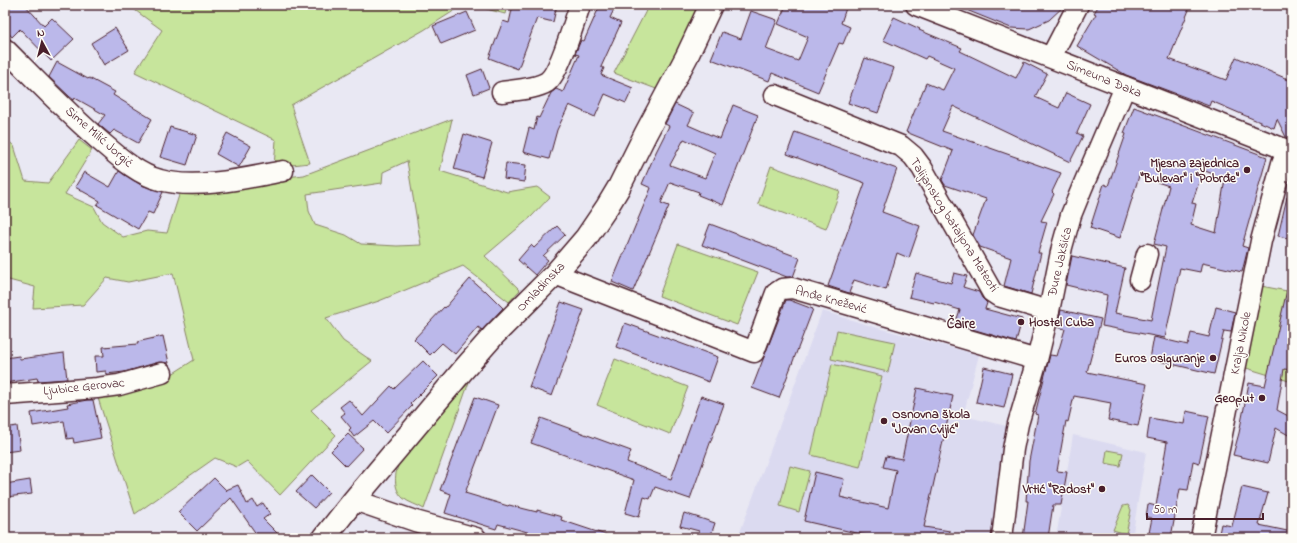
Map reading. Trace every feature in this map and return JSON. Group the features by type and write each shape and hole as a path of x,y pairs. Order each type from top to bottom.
{"main road":[{"name":"Omladinska","path":"324,538 354,500 489,341 555,274 586,238 607,207 622,180 687,56 711,5"}],"street":[{"path":"502,92 541,85 549,81 556,69 580,5"},
{"name":"Simeuna Đaka","path":"916,5 1290,151"},
{"path":"1051,57 1078,5"},
{"name":"Sime Milić Jorgić","path":"5,49 86,129 127,163 159,180 184,184 229,182 284,171"},
{"name":"Đure Jakšića","path":"1002,538 1013,449 1018,424 1037,360 1062,247 1071,215 1125,87"},
{"name":"Talijanskog bataljona Mateoti","path":"775,95 901,146 907,150 922,168 992,292 998,296 1049,310"},
{"name":"Kralja Nikole","path":"1201,538 1262,276 1262,241 1282,163 1290,151"},
{"path":"1140,280 1147,254"},
{"name":"Anđe Knežević","path":"555,274 754,352 776,294 782,289 792,288 1037,360"},
{"name":"Ljubice Gerovac","path":"5,395 119,385 162,373"},
{"path":"354,500 415,522 476,538"}],"shaded area":[{"name":"Osnovna škola \"Jovan Cvijić\"","path":"822,311 878,328 979,355 963,416 1011,427 993,538 761,538 740,532"},
{"name":"Vrtić \"Radost\"","path":"1073,435 1146,452 1132,538 1056,538"}],"green space":[{"path":"128,5 463,5 424,30 291,105 310,163 274,167 276,140 135,72 162,30"},
{"path":"472,5 507,5 505,14"},
{"path":"649,5 701,5 659,90 614,73"},
{"path":"452,119 440,171 507,192 537,187 550,197 531,217 485,256 520,290 509,302 463,266 379,301 326,318 343,341 372,361 311,410 336,435 280,495 247,461 237,467 215,458 135,514 97,395 169,376 194,360 173,273 128,282 107,278 83,305 33,308 35,287 5,279 5,138 14,146 25,181 48,183 79,140 92,150 65,194 94,207 102,222 123,237 147,231 167,233 181,189 304,175","holes":["407,161 421,245 397,246 361,244 346,235 315,225 309,211 307,194 382,183 383,172"]},
{"path":"771,166 840,191 826,229 758,204"},
{"path":"678,244 758,272 737,325 659,296"},
{"path":"1261,286 1292,292 1292,382 1243,367"},
{"path":"837,330 895,342 888,372 831,359"},
{"path":"615,359 688,387 670,434 597,405"},
{"path":"832,364 882,376 860,467 811,455"},
{"path":"469,382 424,509 405,500 397,490 396,476 398,466"},
{"path":"1107,450 1123,453 1120,466 1105,463"},
{"path":"790,466 810,471 799,512 780,506"},
{"path":"1128,505 1131,510 1126,534 1113,530 1123,506"}],"building":[{"path":"5,5 25,5 44,26 52,18 74,39 51,61 20,29 12,37 5,29"},
{"path":"513,5 557,5 553,22 537,18 518,69 489,58 503,21 509,23"},
{"path":"600,5 616,5 610,18 621,23 601,67 604,68 601,75 633,88 626,103 605,94 595,117 569,105 557,130 549,159 523,152 529,128 534,130 537,117 539,118 551,93 556,89 563,92 579,55 575,54 581,40 584,41"},
{"path":"786,5 847,5 841,23 850,27 843,44 839,43 818,92 772,73 769,81 711,59 722,32 741,39 751,11 777,20 766,49 798,61 808,37 778,24"},
{"path":"954,5 1065,5 1049,20 1029,29 1011,28"},
{"path":"1099,5 1191,5 1169,59 1226,80 1236,57 1292,81 1292,140 1286,137 1277,119 1274,128 1211,101 1209,106 1126,75 1077,46 1096,14 1094,13"},
{"path":"467,12 475,30 441,44 433,26"},
{"path":"894,17 920,29 919,30 962,48 960,51 1016,78 1024,62 1047,74 1035,97 1059,108 1066,93 1090,104 1077,133 1083,136 1070,162 953,106 942,131 1061,173 1052,192 1054,194 1041,221 1047,222 1038,253 1041,253 1031,294 1004,286 1011,258 980,247 973,235 986,199 945,185 942,180 953,151 906,132 926,83 943,90 954,68 927,56 925,59 883,40"},
{"path":"115,28 129,50 104,65 91,43"},
{"path":"865,58 894,68 878,113 848,103"},
{"path":"57,62 115,92 113,95 152,119 138,143 114,130 110,134 98,124 105,115 75,98 74,100 49,77"},
{"path":"482,69 489,88 474,94 467,75"},
{"path":"675,104 694,113 688,125 720,139 733,105 758,115 723,205 698,195 699,192 670,182 661,203 669,206 633,291 612,282 651,188 642,184 669,126 665,124","holes":["684,139 715,153 705,178 670,165"]},
{"path":"1134,107 1267,157 1242,246 1248,248 1242,272 1202,263 1200,272 1180,268 1165,338 1102,326 1107,295 1066,285 1072,256 1125,268 1115,313 1151,320 1166,247 1154,244 1169,186 1139,176 1120,238 1090,228 1104,184 1108,186 1126,134 1124,133","holes":["1203,170 1225,179 1216,233 1191,225 1196,204 1192,203"]},
{"path":"170,127 197,135 187,165 160,157"},
{"path":"795,132 897,169 882,212 920,226 909,258 897,253 886,290 854,280 849,293 828,286 865,183 787,154"},
{"path":"227,133 251,146 239,167 216,154"},
{"path":"464,134 492,143 482,177 454,169"},
{"path":"506,163 526,165 524,182 504,179"},
{"path":"119,171 141,185 163,192 153,214 148,212 138,229 97,205 100,201 75,187 84,172 110,187"},
{"path":"1287,197 1292,198 1292,239 1278,236"},
{"path":"710,224 800,258 793,277 787,277 702,245"},
{"path":"557,226 565,235 543,256 548,260 535,275 518,260 531,245 534,248"},
{"path":"916,273 951,283 954,273 967,276 963,287 979,292 987,303 985,309 1022,319 1016,342 955,324 960,310 934,302 909,297"},
{"path":"470,279 484,291 485,290 503,308 482,330 478,327 455,354 442,343 430,355 414,339 444,307 445,308"},
{"path":"1287,290 1292,290 1292,370 1284,369 1277,410 1292,418 1292,437 1276,428 1268,463 1233,455 1249,383 1265,386"},
{"path":"786,300 813,309 779,398 752,388"},
{"path":"561,302 584,310 552,396 529,387"},
{"path":"1216,307 1235,312 1231,332 1224,331 1214,374 1150,359 1154,337 1188,345 1191,333 1209,337"},
{"path":"1061,310 1101,319 1087,372 1147,384 1138,426 1108,420 1111,403 1074,396 1068,422 1066,421 1057,471 1067,472 1061,505 1053,505 1048,538 1023,538 1028,501 1026,501 1029,461 1038,415 1035,414 1050,355 1057,356 1065,329 1057,327"},
{"path":"625,323 718,357 709,382 616,347"},
{"path":"163,336 169,363 159,362 124,372 106,374 106,371 96,372 95,356 104,356 103,347 138,344 137,342"},
{"path":"64,353 67,379 38,381 37,378 5,383 5,358 19,356 20,359"},
{"path":"423,361 438,376 410,404 412,406 386,433 374,421 354,437 349,430 351,428 341,416 345,413 340,407 349,400 363,416 391,386 394,389"},
{"path":"984,367 1012,374 1004,408 976,402"},
{"path":"917,388 953,396 924,527 950,531 949,538 878,538 804,521 815,472 844,479 840,497 888,508 896,470 883,467 886,456 902,459"},
{"path":"701,396 724,404 690,499 655,487 650,499 644,497 639,517 625,513 634,480 531,443 541,418 631,451 627,462 671,479"},
{"path":"475,397 498,405 465,493 508,506 537,512 537,510 562,517 561,520 609,536 609,538 544,538 530,535 531,533 498,524 496,529 445,513 451,494 440,490"},
{"path":"93,400 101,438 74,443 73,438 67,439 64,421 33,426 31,413 68,407 67,404"},
{"path":"1186,411 1209,416 1199,463 1193,461 1188,490 1180,489 1171,537 1149,533 1152,518 1146,517 1148,504 1156,506 1167,442 1147,438 1150,418 1184,424"},
{"path":"17,426 20,450 5,452 5,428"},
{"path":"348,434 363,448 346,466 331,451"},
{"path":"312,475 329,492 314,508 296,492"},
{"path":"214,478 226,490 238,485 247,504 253,500 257,507 263,503 270,514 263,519 282,538 259,538 231,498 197,531 178,512"},
{"path":"30,480 32,494 6,497 5,484"},
{"path":"1242,487 1268,493 1259,525 1292,532 1292,538 1218,538 1221,524 1232,526"},
{"path":"684,513 715,523 710,538 697,538 699,531 680,526"}],"place":[{"name":"Mjesna zajednica \"Bulevar\" i \"Pobrđe\"","path":"1247,170"},
{"name":"Hostel Cuba","path":"1021,322"},
{"name":"Euros osiguranje","path":"1213,358"},
{"name":"Geoput","path":"1262,398"},
{"name":"Osnovna škola \"Jovan Cvijić\"","path":"884,421"},
{"name":"Vrtić \"Radost\"","path":"1102,489"}],"district":[{"name":"Čaire","path":"961,324"}]}
